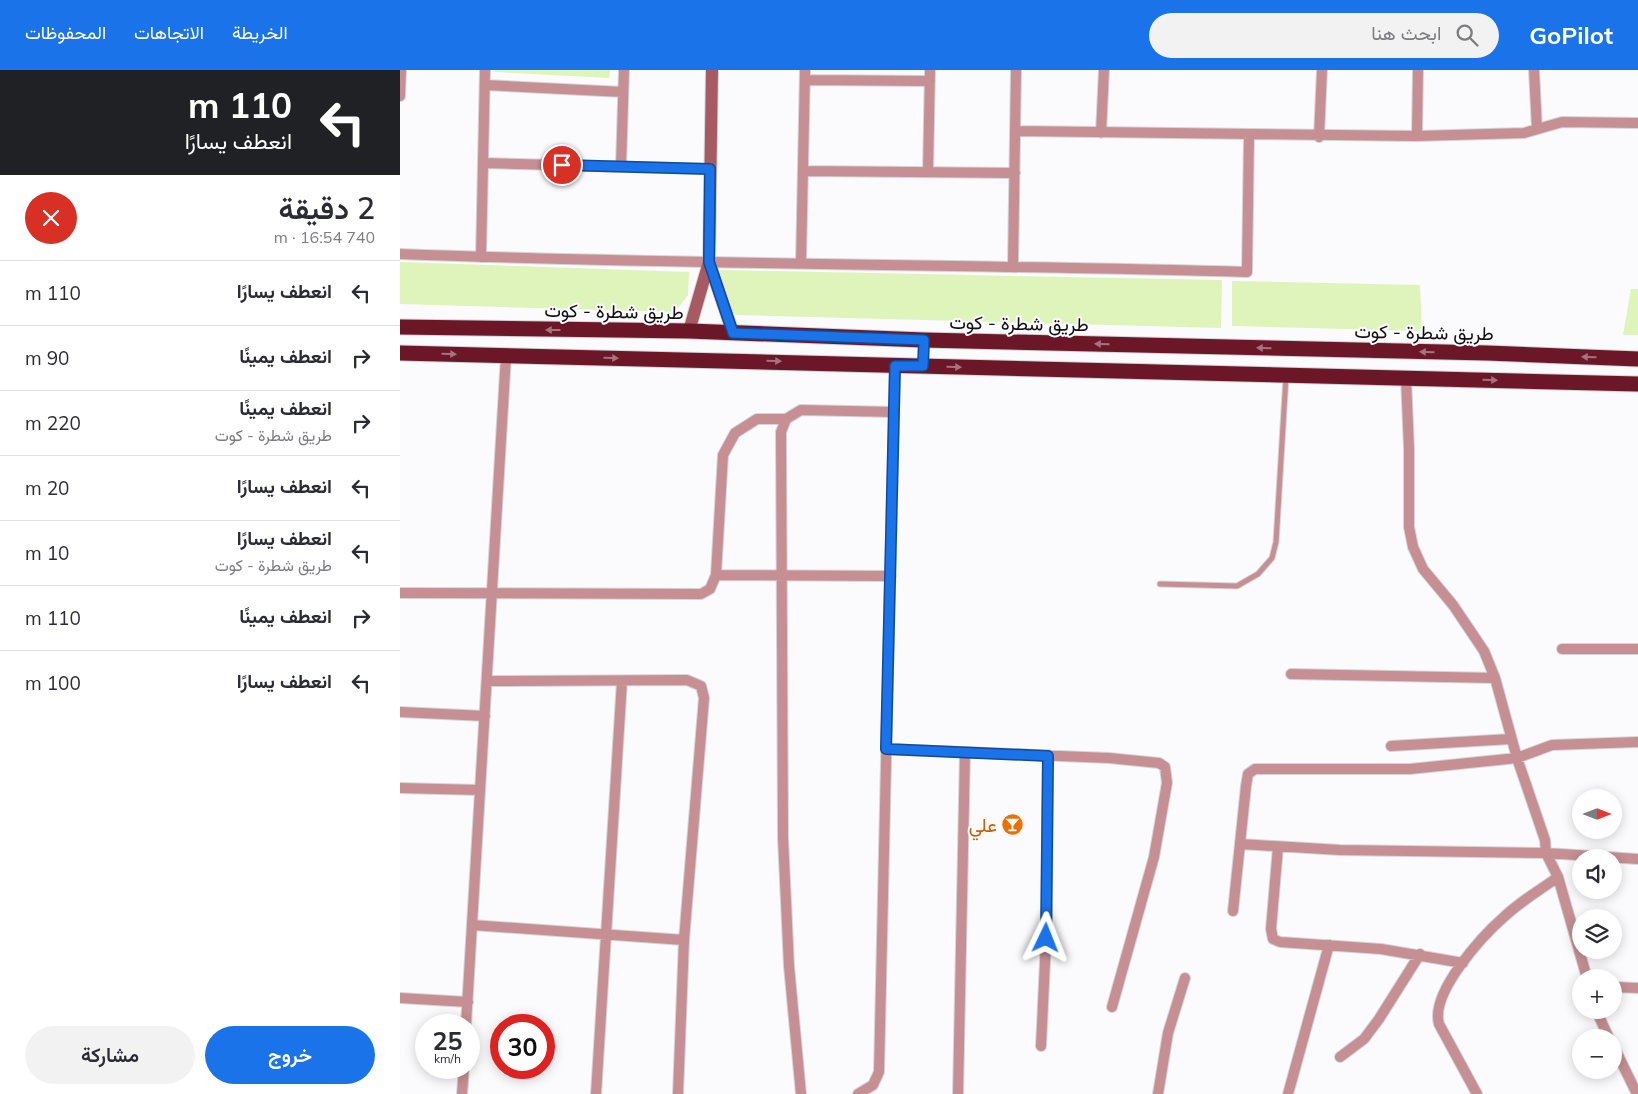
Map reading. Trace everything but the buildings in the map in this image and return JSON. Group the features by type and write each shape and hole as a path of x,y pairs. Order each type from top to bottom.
{"highway":[{"name":"طريق شطرة - كوت","path":"400,327 733,333 924,340 1488,353 1638,359"},
{"path":"923,366 924,340"},
{"path":"400,353 706,359 895,366 1638,384"}],"street":[{"path":"400,96 401,70"},
{"path":"481,257 485,70"},
{"path":"621,166 624,70"},
{"path":"689,332 709,262 712,70"},
{"path":"928,172 930,70"},
{"path":"1013,265 1016,70"},
{"path":"1102,133 1104,70"},
{"path":"1319,137 1322,70"},
{"path":"1417,136 1418,70"},
{"path":"1534,70 1536,129"},
{"path":"800,263 804,171 805,75 930,81"},
{"path":"485,85 623,92"},
{"path":"1015,131 1319,137 1417,136 1524,133 1562,122 1638,122"},
{"path":"400,254 709,262 1013,265 1247,272 1249,135"},
{"path":"483,163 710,169"},
{"path":"804,171 1014,173"},
{"path":"709,262 733,333"},
{"path":"467,1014 506,356"},
{"path":"858,1094 873,1085 879,1072 883,975 895,366"},
{"path":"1406,378 1409,449 1409,527 1413,547 1423,569 1453,605 1484,651 1495,678 1517,758 1534,803 1546,853 1558,877 1584,969"},
{"path":"400,593 701,594 710,589 716,575 723,455 735,434 757,419 786,419 801,410 894,412"},
{"path":"786,419 781,432 783,838 789,966 801,1094"},
{"path":"716,575 891,576"},
{"path":"1562,649 1638,649"},
{"path":"1291,674 1495,678"},
{"path":"487,681 687,680 701,686 704,698 684,940 678,1094"},
{"path":"596,1094 622,681"},
{"path":"400,712 485,716"},
{"path":"1392,746 1511,738"},
{"path":"1233,911 1246,786 1248,774 1255,769 1410,769 1517,758 1552,745 1638,742"},
{"path":"886,749 1159,763 1167,771 1167,783 1154,857 1112,1007"},
{"path":"958,1094 966,752"},
{"path":"1041,1046 1047,920 1048,756"},
{"path":"400,788 479,790"},
{"path":"1240,844 1340,850 1546,853 1638,859"},
{"path":"1278,847 1271,929 1273,939 1280,942 1420,954 1463,963"},
{"path":"1477,1094 1439,1024 1436,1015 1440,1000 1463,963 1504,916 1558,877"},
{"path":"472,925 684,940"},
{"path":"1288,1094 1329,945"},
{"path":"1340,1057 1364,1039 1379,1019 1420,954"},
{"path":"1158,1094 1168,1033 1185,978"},
{"path":"1622,987 1638,988"},
{"path":"400,998 468,1002"},
{"path":"1622,1063 1637,1094"},
{"path":"462,1094 463,1079"}],"lane":[{"path":"1160,584 1237,586 1258,574 1272,558 1276,542 1287,374"}],"green space":[{"path":"495,70 610,70 609,78 494,72"},
{"path":"400,262 689,272 688,295 675,312 400,304"},
{"path":"720,270 1222,280 1221,328 736,315 727,307 722,289"},
{"path":"1232,281 1420,285 1422,331 1232,326"},
{"path":"1631,289 1638,289 1638,335 1623,335"}],"place":[{"name":"علي","path":"1013,825"}],"route":[{"path":"562,165 710,169 709,262 733,333 924,340 923,366 895,366 886,749 1048,756 1046,938"}]}
